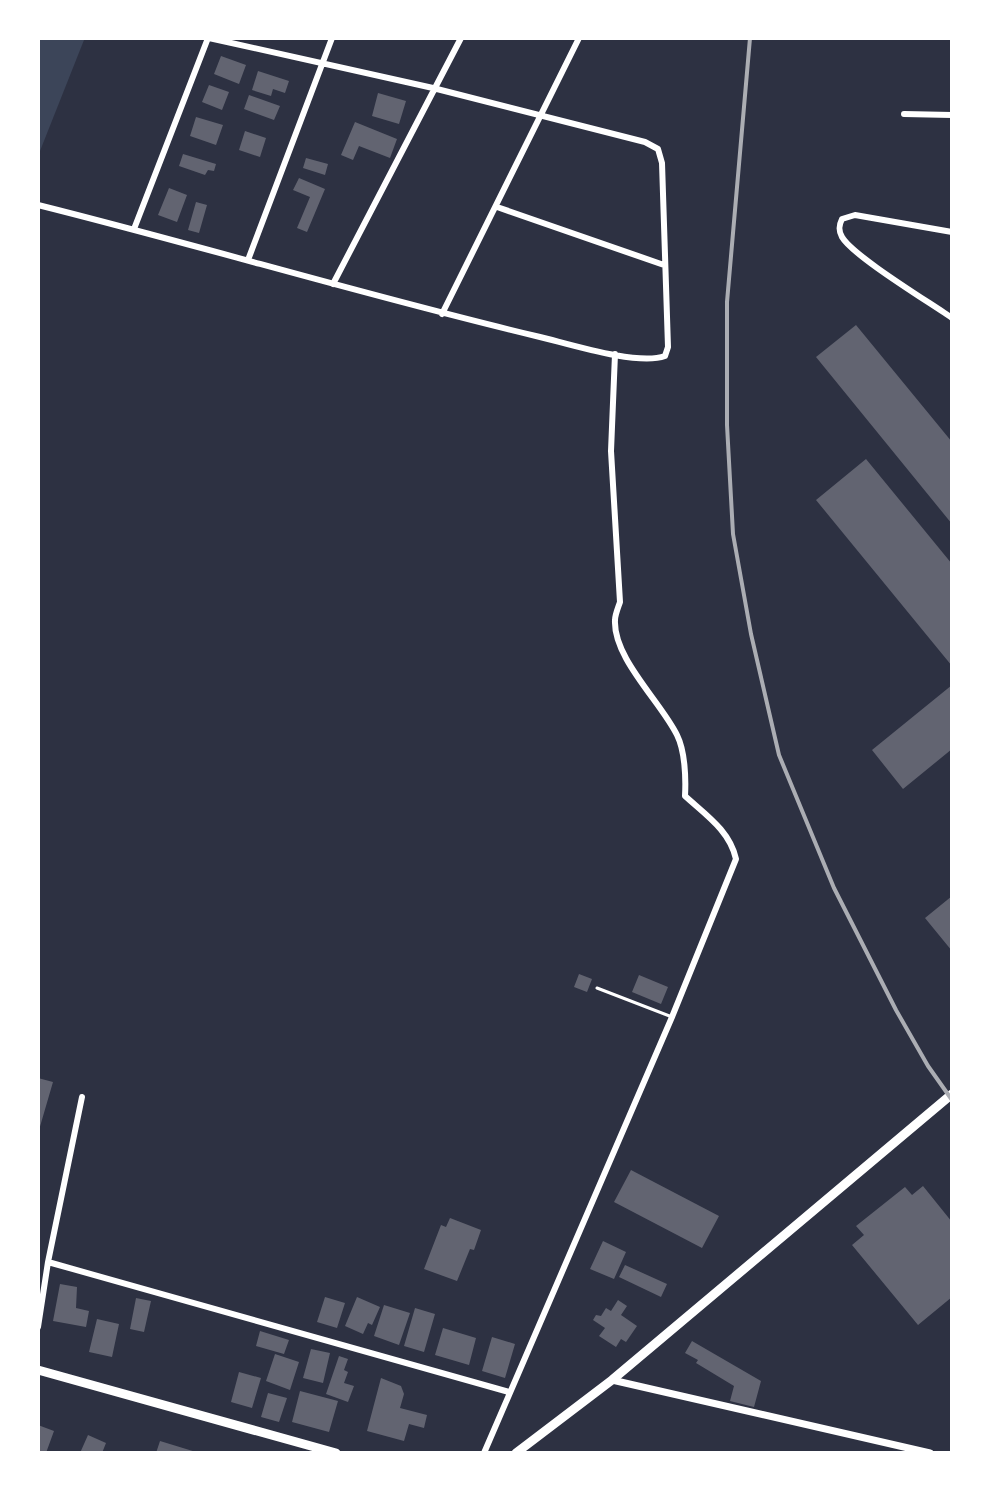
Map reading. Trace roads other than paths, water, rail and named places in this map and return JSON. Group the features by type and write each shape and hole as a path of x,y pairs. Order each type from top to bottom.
{"main road":[{"path":"516,1453 612,1380 952,1094"},
{"path":"38,1370 336,1453"}],"street":[{"path":"38,205 442,314 615,354 657,359 665,356 668,347 662,163 658,149 645,142 324,62 208,38 134,229"},
{"path":"248,260 332,38"},
{"path":"333,284 461,38"},
{"path":"442,314 579,38"},
{"path":"904,114 952,115"},
{"path":"497,207 664,265"},
{"path":"952,232 855,215 842,219 839,228 842,237 859,253 952,318"},
{"path":"484,1453 672,1017 736,859 732,842 685,796 686,781 679,738 628,661 618,637 615,620 620,602 611,451 615,354"},
{"path":"38,1327 82,1097"},
{"path":"48,1262 509,1392"},
{"path":"612,1380 930,1453"}],"lane":[{"path":"597,988 672,1017"}],"railway":[{"path":"750,38 727,302 727,425 733,534 751,634 779,755 834,888 896,1010 928,1066 952,1100"}]}
